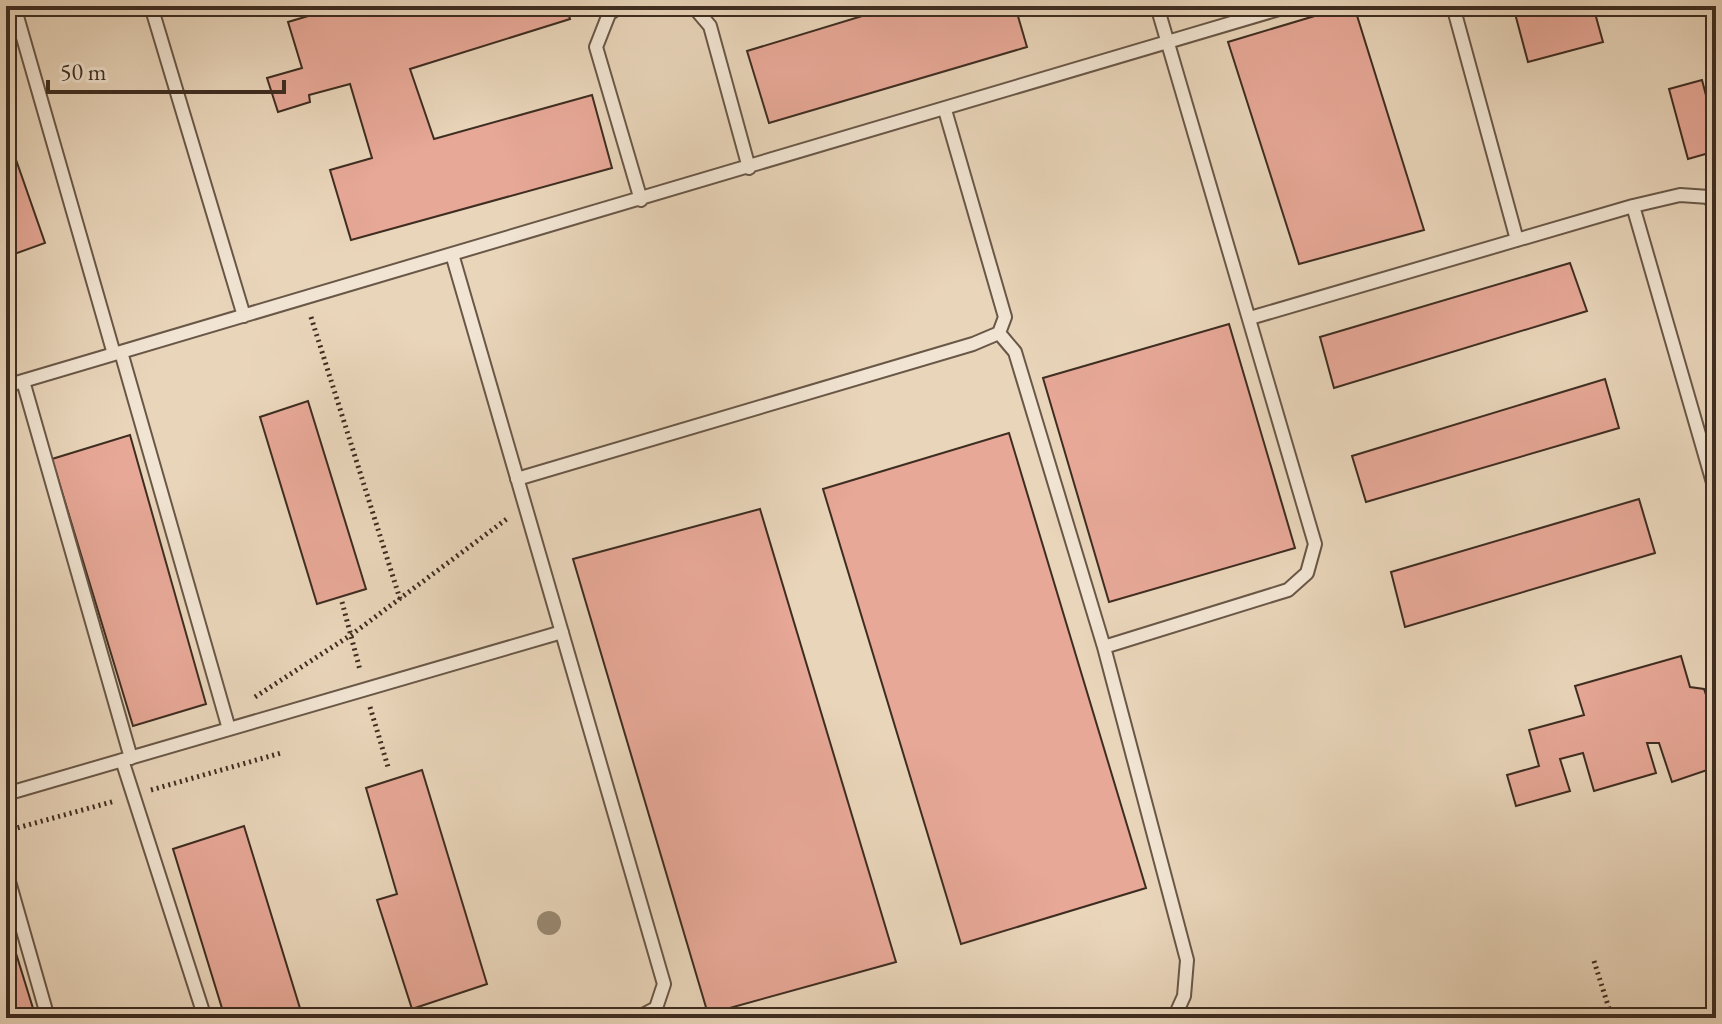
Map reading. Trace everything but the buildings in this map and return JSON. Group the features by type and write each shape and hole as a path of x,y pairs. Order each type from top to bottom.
{"lane":[{"path":"14,6 229,729"},
{"path":"151,6 244,316"},
{"path":"620,6 609,14 596,47 641,200"},
{"path":"693,6 710,26 749,168"},
{"path":"1104,647 1288,590 1307,573 1315,544 1157,6"},
{"path":"6,386 1289,6"},
{"path":"1453,6 1517,240"},
{"path":"6,32 20,28"},
{"path":"517,479 973,344 999,333 1005,317 945,110"},
{"path":"1250,318 1680,195 1709,197 1716,209"},
{"path":"1633,206 1716,493"},
{"path":"452,254 664,984 660,1013 637,1018"},
{"path":"999,333 1015,352 1104,647 1187,960 1184,996 1174,1018"},
{"path":"23,381 127,759 205,1018"},
{"path":"6,794 562,632"},
{"path":"6,871 48,1018"}],"path":[{"path":"277,6 281,17"},
{"path":"305,299 400,599"},
{"path":"223,706 255,697 400,599 525,506"},
{"path":"1594,961 1612,1018"}]}
